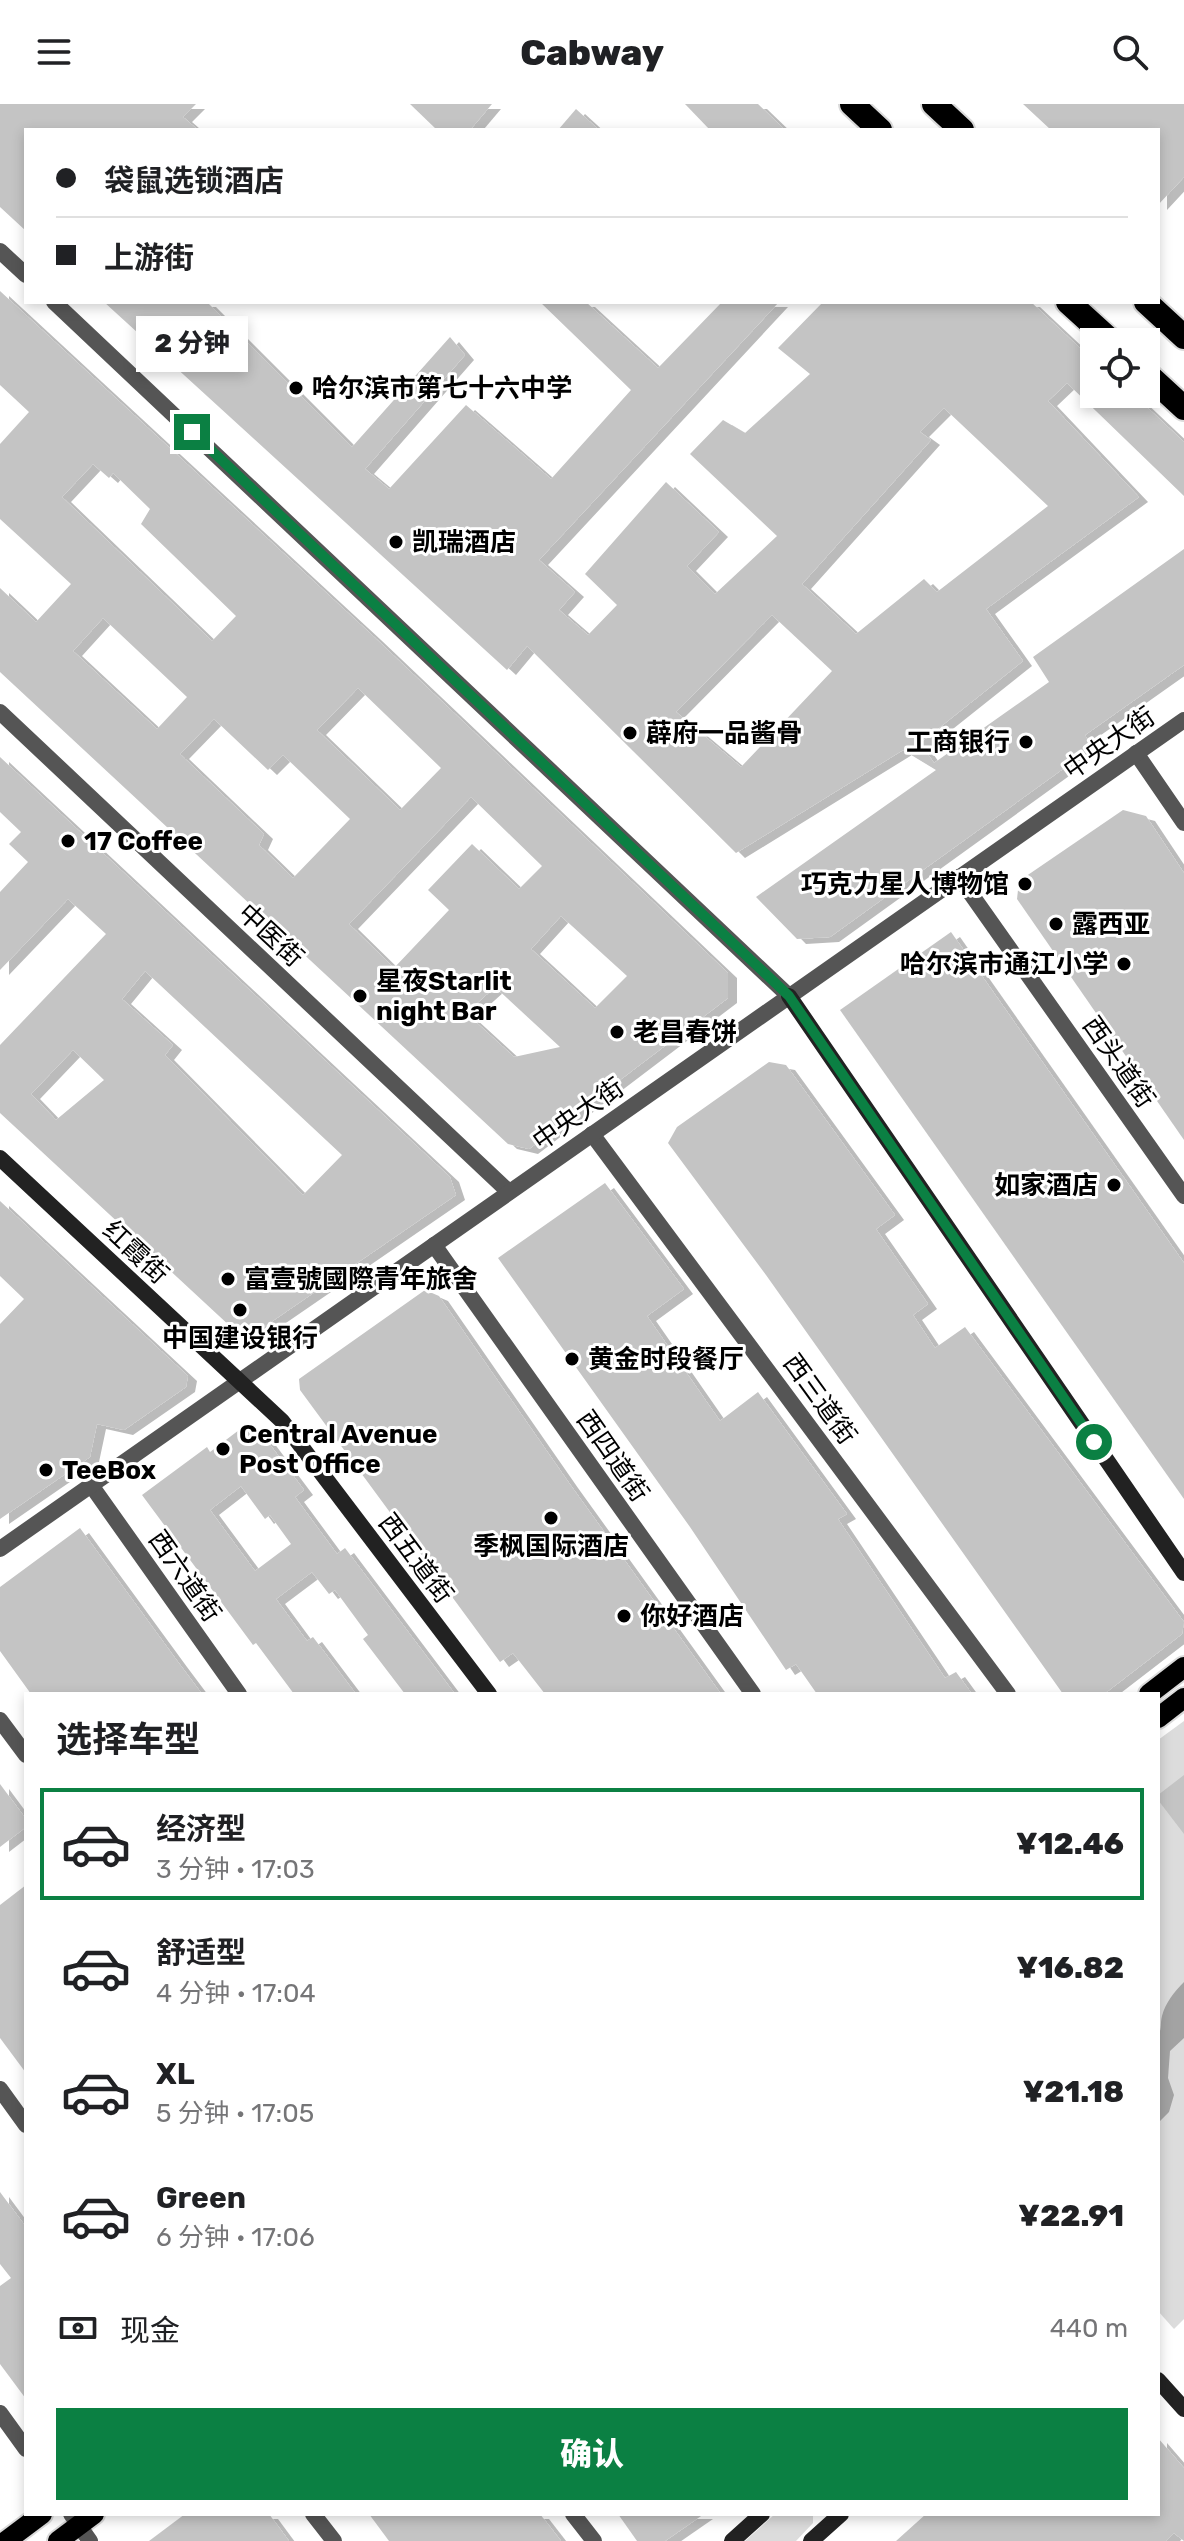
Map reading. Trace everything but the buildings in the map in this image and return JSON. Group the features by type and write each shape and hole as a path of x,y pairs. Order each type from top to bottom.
{"highway":[{"path":"852,104 878,128"},
{"path":"934,104 960,128"},
{"path":"1070,304 1097,328"},
{"path":"1148,304 1184,337"},
{"path":"1160,386 1184,408"}],"main road":[{"path":"789,996 1184,1573"},
{"name":"红霞街","path":"0,1158 239,1381"},
{"name":"西五道街","path":"239,1381 282,1421 487,1692"},
{"path":"1152,1692 1184,1667"},
{"path":"1160,1716 1184,1698"},
{"path":"1160,2382 1184,2409"},
{"path":"6,2541 39,2516"},
{"path":"732,2541 760,2516"},
{"path":"811,2541 835,2516"},
{"path":"58,2541 83,2524"}],"street":[{"path":"0,251 24,273"},
{"path":"56,304 789,996"},
{"name":"中医街","path":"0,712 509,1192"},
{"name":"中央大街","path":"0,1549 1184,720"},
{"path":"1136,753 1184,823"},
{"name":"西头道街","path":"959,877 1184,1196"},
{"name":"西三道街","path":"592,1134 1007,1692"},
{"name":"西四道街","path":"434,1245 752,1692"},
{"name":"西六道街","path":"91,1485 238,1692"},
{"path":"0,1720 24,1752"},
{"path":"0,2089 24,2122"},
{"path":"0,2413 24,2446"},
{"path":"315,2516 334,2541"},
{"path":"575,2516 594,2541"}],"shaded area":[{"path":"1184,1721 1184,2319 1174,2329 1160,2313 1160,1739"},
{"path":"1184,1982 1184,2038 1170,2051 1168,2078 1174,2095 1169,2112 1160,2121 1160,2031 1165,2006"},
{"path":"773,2516 813,2516 813,2523 796,2541 745,2541"}],"place":[{"name":"哈尔滨市第七十六中学","path":"296,388"},
{"name":"凯瑞酒店","path":"396,542"},
{"name":"薜府一品酱骨","path":"630,733"},
{"name":"工商银行","path":"1026,742"},
{"name":"17 Coffee","path":"68,841"},
{"name":"巧克力星人博物馆","path":"1025,884"},
{"name":"露西亚","path":"1056,924"},
{"name":"哈尔滨市通江小学","path":"1124,964"},
{"name":"星夜Starlit night Bar","path":"360,996"},
{"name":"老昌春饼","path":"617,1032"},
{"name":"如家酒店","path":"1114,1185"},
{"name":"富壹號國際青年旅舍","path":"228,1279"},
{"name":"中国建设银行","path":"240,1310"},
{"name":"黄金时段餐厅","path":"572,1359"},
{"name":"Central Avenue Post Office","path":"223,1449"},
{"name":"TeeBox","path":"46,1470"},
{"name":"季枫国际酒店","path":"551,1518"},
{"name":"你好酒店","path":"624,1616"}],"route":[{"path":"192,432 789,996 1094,1442"}]}
